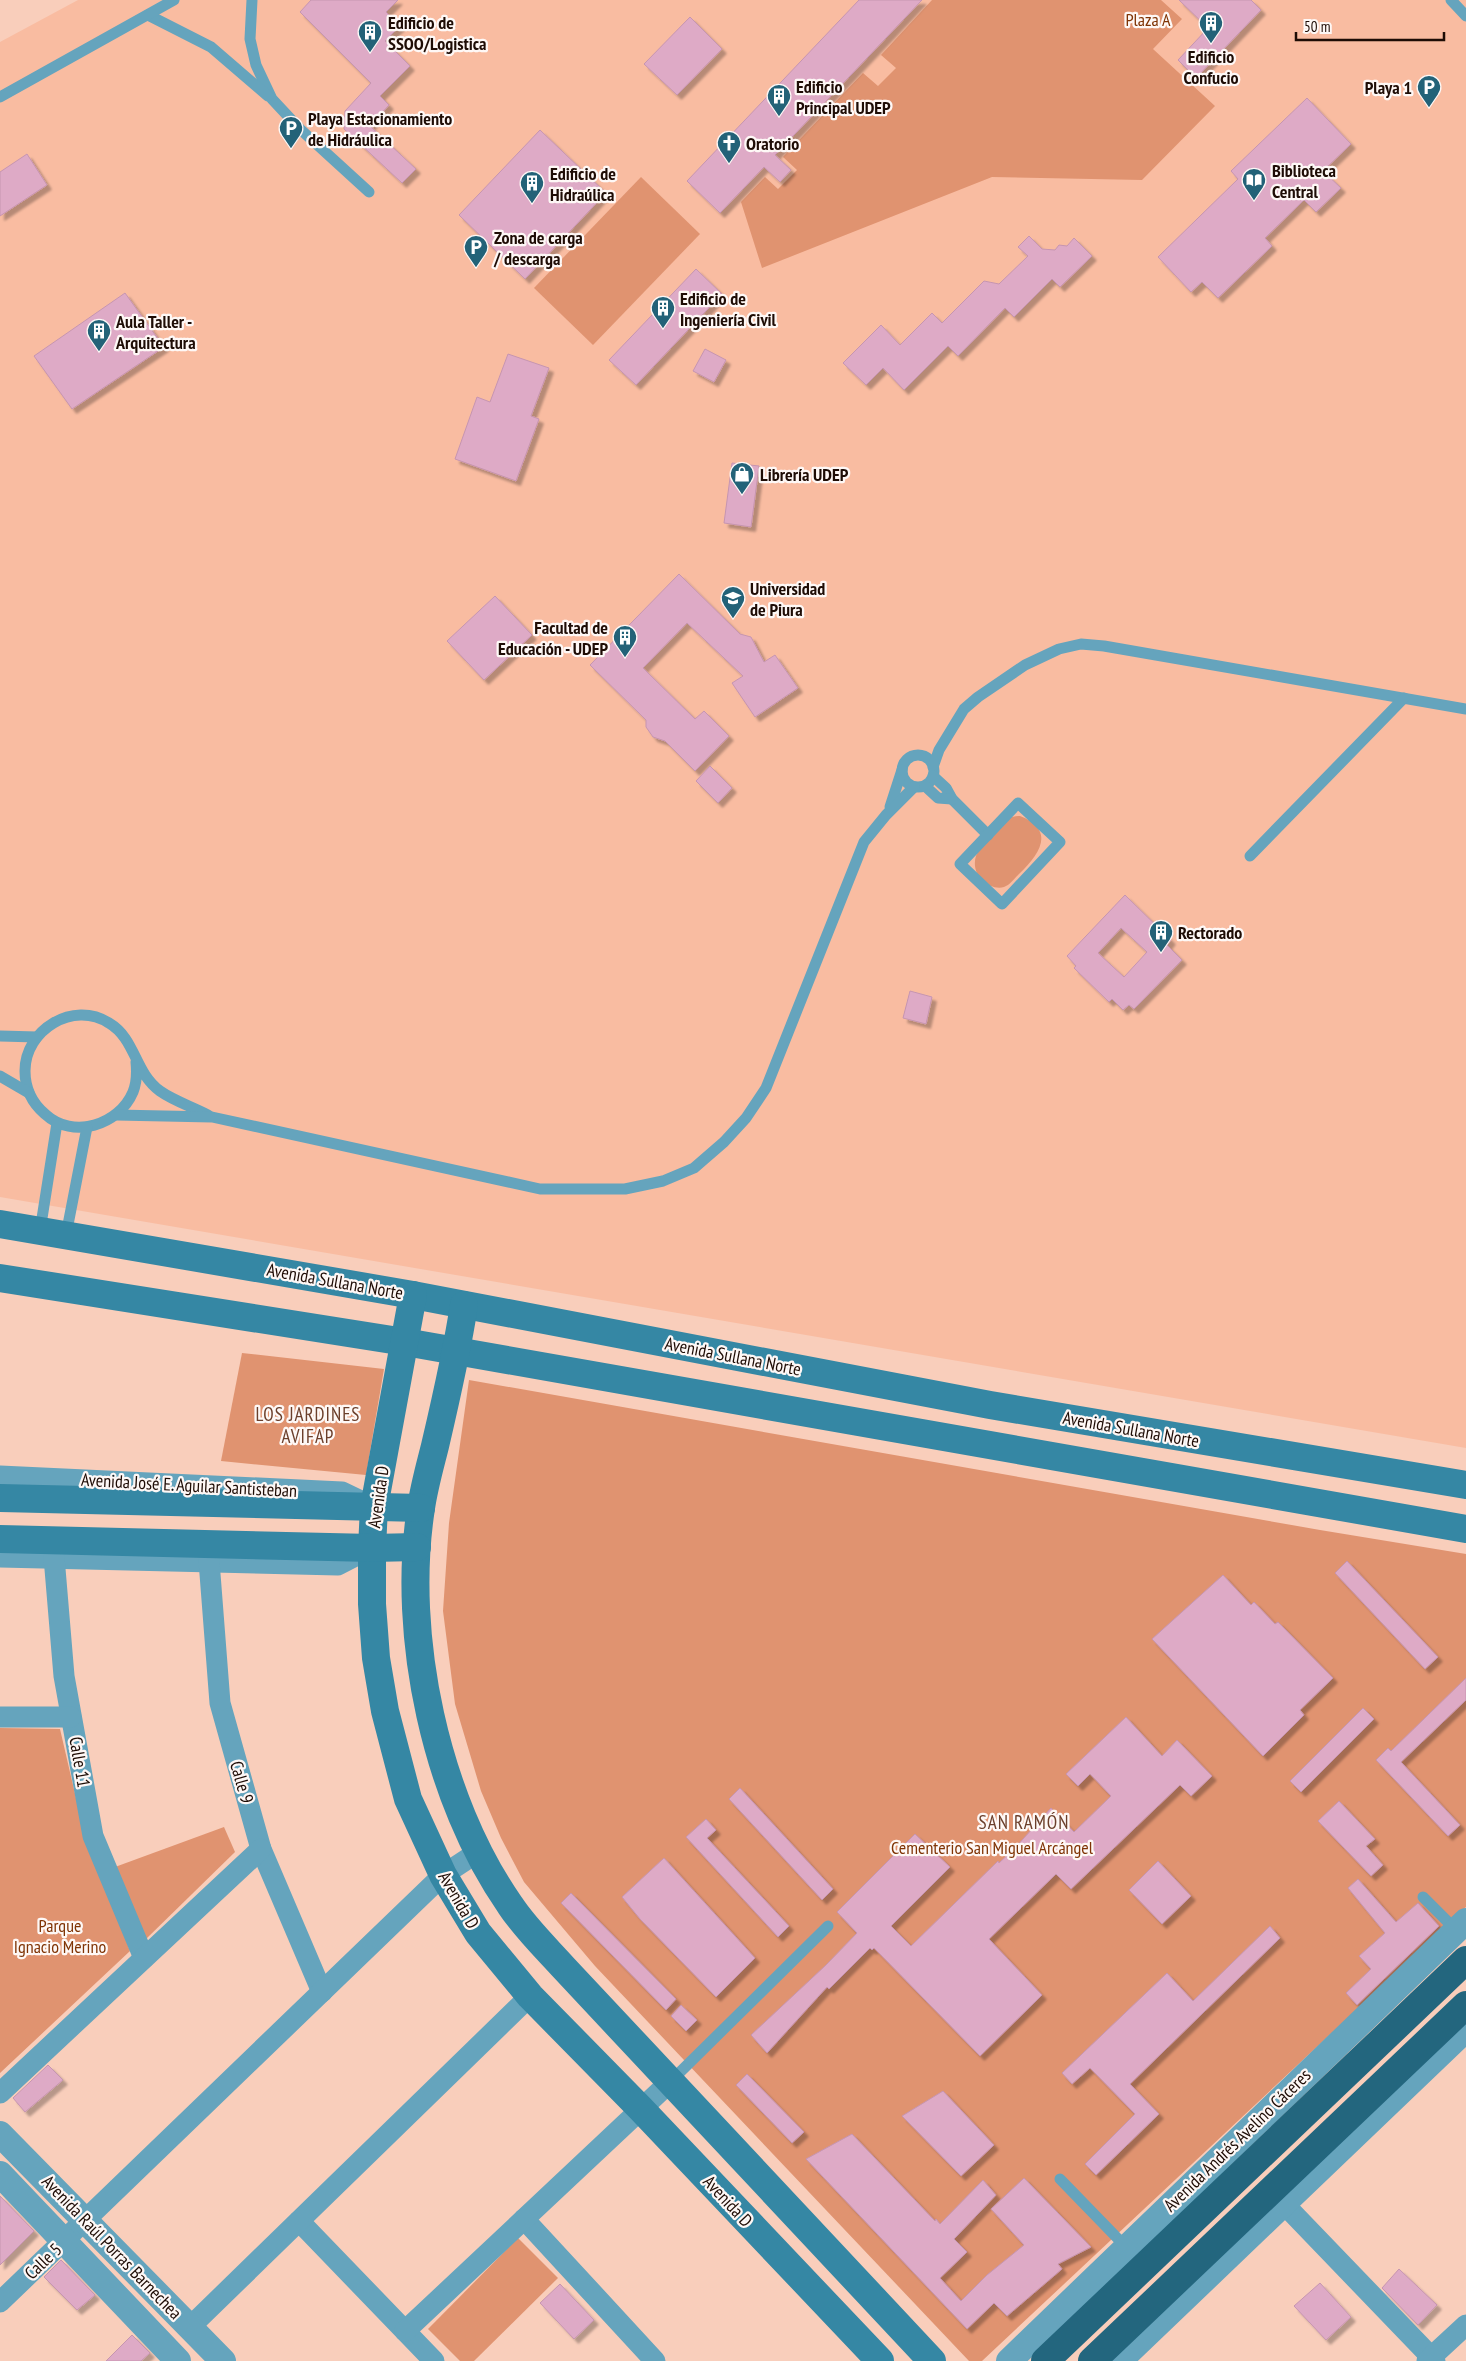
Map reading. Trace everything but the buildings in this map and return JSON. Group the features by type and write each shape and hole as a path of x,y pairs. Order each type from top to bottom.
{"highway":[{"name":"Avenida Andrés Avelino Cáceres","path":"1045,2361 1466,1960"},
{"path":"1092,2361 1466,2006"}],"main road":[{"name":"Avenida Sullana Norte","path":"0,1224 413,1295 990,1405 1466,1485"},
{"path":"0,1278 405,1342 456,1353 1466,1529"},
{"name":"Avenida D","path":"413,1295 374,1507 372,1548 372,1604 376,1658 385,1711 408,1799 443,1875 478,1933 530,1996 641,2109 880,2361"},
{"path":"464,1305 456,1353 421,1508 414,1602 427,1706 447,1775 478,1852 510,1906 564,1968 932,2361"},
{"name":"Avenida José E. Aguilar Santisteban","path":"0,1498 421,1508"},
{"path":"0,1539 372,1548 417,1547"}],"street":[{"name":"Avenida José E. Aguilar Santisteban","path":"0,1476 342,1492 374,1507"},
{"path":"0,1557 209,1560 338,1565 372,1548"},
{"name":"Calle 11","path":"54,1557 64,1676 93,1836 144,1958"},
{"name":"Calle 9","path":"209,1560 220,1703 261,1849 322,1992"},
{"path":"0,1717 71,1717"},
{"path":"0,2093 261,1849"},
{"name":"Calle 5","path":"0,2302 443,1875 478,1852"},
{"name":"Avenida Andrés Avelino Cáceres","path":"1009,2361 1461,1926"},
{"path":"190,2327 530,1996"},
{"path":"1118,2361 1466,2029"},
{"path":"405,2330 671,2081"},
{"name":"Avenida Raúl Porras Barnechea","path":"0,2134 223,2361"},
{"name":"Avenida Raúl Porras Barnechea","path":"0,2174 178,2361"},
{"path":"1283,2203 1431,2360 1466,2325"},
{"path":"524,2219 655,2361"},
{"path":"299,2221 434,2361"}],"lane":[{"path":"0,97 174,0"},
{"path":"252,0 250,39 256,65 272,99"},
{"path":"1451,0 1466,16"},
{"path":"148,15 211,47 272,99 300,129 369,192"},
{"path":"116,1115 212,1117 540,1189 625,1189 663,1181 694,1168 724,1142 746,1118 766,1088 864,842 886,815 933,771 944,743 964,709 978,697 1025,665 1059,648 1081,644 1104,646 1466,709"},
{"path":"1250,856 1404,698"},
{"path":"886,815 893,801 902,770 909,759 925,754 944,743"},
{"path":"915,756 926,758 952,799 988,835"},
{"path":"902,770 905,780 938,798 952,799"},
{"path":"1018,803 1060,842 1002,904 960,864 988,835 1018,803"},
{"path":"76,1015 92,1016 108,1022 122,1032 131,1046 136,1062 137,1077 133,1091 126,1104 116,1115 102,1123 87,1127 57,1123 40,1110 29,1093 25,1079 25,1064 29,1050 37,1036 48,1026 61,1019 76,1015"},
{"path":"0,1036 37,1036"},
{"path":"136,1062 160,1091 212,1117"},
{"path":"0,1076 29,1093"},
{"path":"53,1233 57,1123"},
{"path":"53,1233 87,1127"},
{"path":"1423,1897 1461,1926"},
{"path":"671,2081 828,1926"},
{"path":"1060,2180 1126,2247"}],"shaded area":[{"name":"Universidad de Piura","path":"78,0 1466,0 1466,1448 0,1197 0,42"}],"green space":[{"name":"Plaza A","path":"932,0 1161,0 1182,19 1153,49 1215,106 1142,180 992,177 762,268 741,202 765,177 778,189 797,170 783,157 863,73 878,86 896,68 881,55"},
{"path":"641,177 700,234 593,345 534,288"},
{"path":"1020,816 1038,828 1041,835 1041,843 1038,851 1027,866 1008,885 1001,888 990,886 977,873 975,866 976,856 1009,818"},
{"path":"242,1353 384,1369 366,1475 221,1461"},
{"name":"Cementerio San Miguel Arcángel","path":"469,1380 1466,1554 1466,1907 982,2361 969,2361 595,1966 524,1882 501,1838 481,1791 455,1704 443,1611 449,1523"},
{"name":"Parque Ignacio Merino","path":"0,1728 60,1729 82,1824 130,1951 0,2073"},
{"path":"224,1827 235,1852 145,1940 115,1867"},
{"path":"518,2238 558,2278 474,2361 460,2361 428,2329"}],"place":[{"name":"Edificio Confucio","path":"1211,44"},
{"name":"Edificio de SSOO/Logistica","path":"370,53"},
{"name":"Playa 1","path":"1429,108"},
{"name":"Edificio Principal UDEP","path":"779,117"},
{"name":"Playa Estacionamiento de Hidráulica","path":"291,149"},
{"name":"Oratorio","path":"729,164"},
{"name":"Biblioteca Central","path":"1254,201"},
{"name":"Edificio de Hidraúlica","path":"532,204"},
{"name":"Zona de carga / descarga","path":"476,268"},
{"name":"Edificio de Ingeniería Civil","path":"663,329"},
{"name":"Aula Taller - Arquitectura","path":"99,352"},
{"name":"Librería UDEP","path":"742,495"},
{"name":"Universidad de Piura","path":"733,619"},
{"name":"Facultad de Educación - UDEP","path":"625,658"},
{"name":"Rectorado","path":"1161,953"}],"district":[{"name":"LOS JARDINES AVIFAP","path":"308,1425"},
{"name":"SAN RAMÓN","path":"1024,1822"}]}
